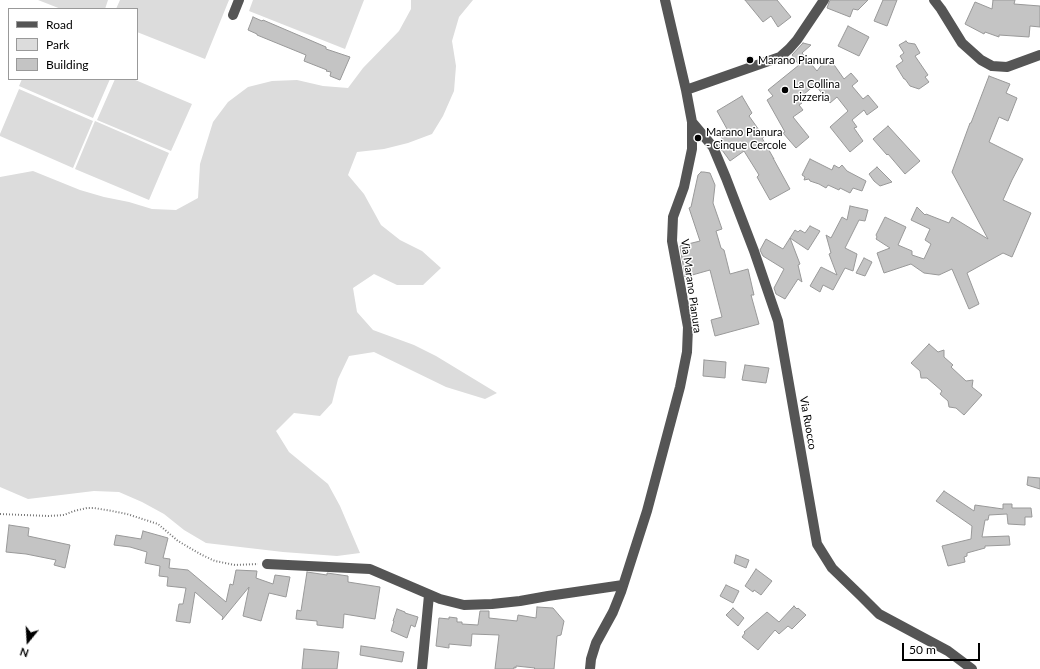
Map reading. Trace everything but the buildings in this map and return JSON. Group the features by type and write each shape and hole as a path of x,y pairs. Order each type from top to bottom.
{"street":[{"path":"233,15 239,0"},
{"name":"Via Marano Pianura","path":"590,669 591,659 596,643 612,612 623,585 653,487 680,387 687,352 688,327 672,241 673,217 684,187 692,149 692,122 665,0"},
{"path":"686,90 780,57 797,40 824,0"},
{"path":"934,0 942,9 962,43 986,63 992,66 1007,67 1040,55"},
{"name":"Via Ruocco","path":"692,122 713,147 754,251 778,322 817,544 832,568 878,614 948,652 972,669"},
{"path":"267,564 370,569 429,595 464,605 520,601 623,585"},
{"path":"422,669 429,595"}],"path":[{"path":"0,514 48,516 64,515 87,508 112,511 158,524 178,541 215,561 235,565 267,564"}],"green space":[{"path":"38,0 108,0 105,8 58,8"},
{"path":"120,0 229,0 205,59 138,32 138,8 116,8"},
{"path":"253,0 364,0 345,49 249,11"},
{"path":"411,0 473,0 459,17 452,41 456,66 454,91 443,116 432,134 408,143 384,149 357,152 348,175 364,194 381,225 400,240 422,251 441,268 423,285 397,285 374,274 353,288 357,312 373,330 414,345 436,356 497,393 485,399 446,387 374,352 349,356 338,379 332,403 320,416 294,413 276,431 289,452 328,484 340,506 360,553 337,556 283,552 206,543 184,530 164,514 119,492 94,491 28,499 0,487 0,177 33,171 80,190 104,197 129,202 152,209 176,210 198,198 200,164 213,122 228,102 248,87 272,81 297,80 323,86 348,88 363,68 399,31 411,9"},
{"path":"22,80 110,80 93,118 19,86"},
{"path":"115,80 135,80 192,104 171,151 97,120"},
{"path":"19,89 93,121 73,168 0,136"},
{"path":"95,121 169,153 149,200 75,169"}],"place":[{"name":"Marano Pianura","path":"750,60"},
{"name":"La Collina pizzeria","path":"785,90"},
{"name":"Marano Pianura - Cinque Cercole","path":"698,138"}]}
